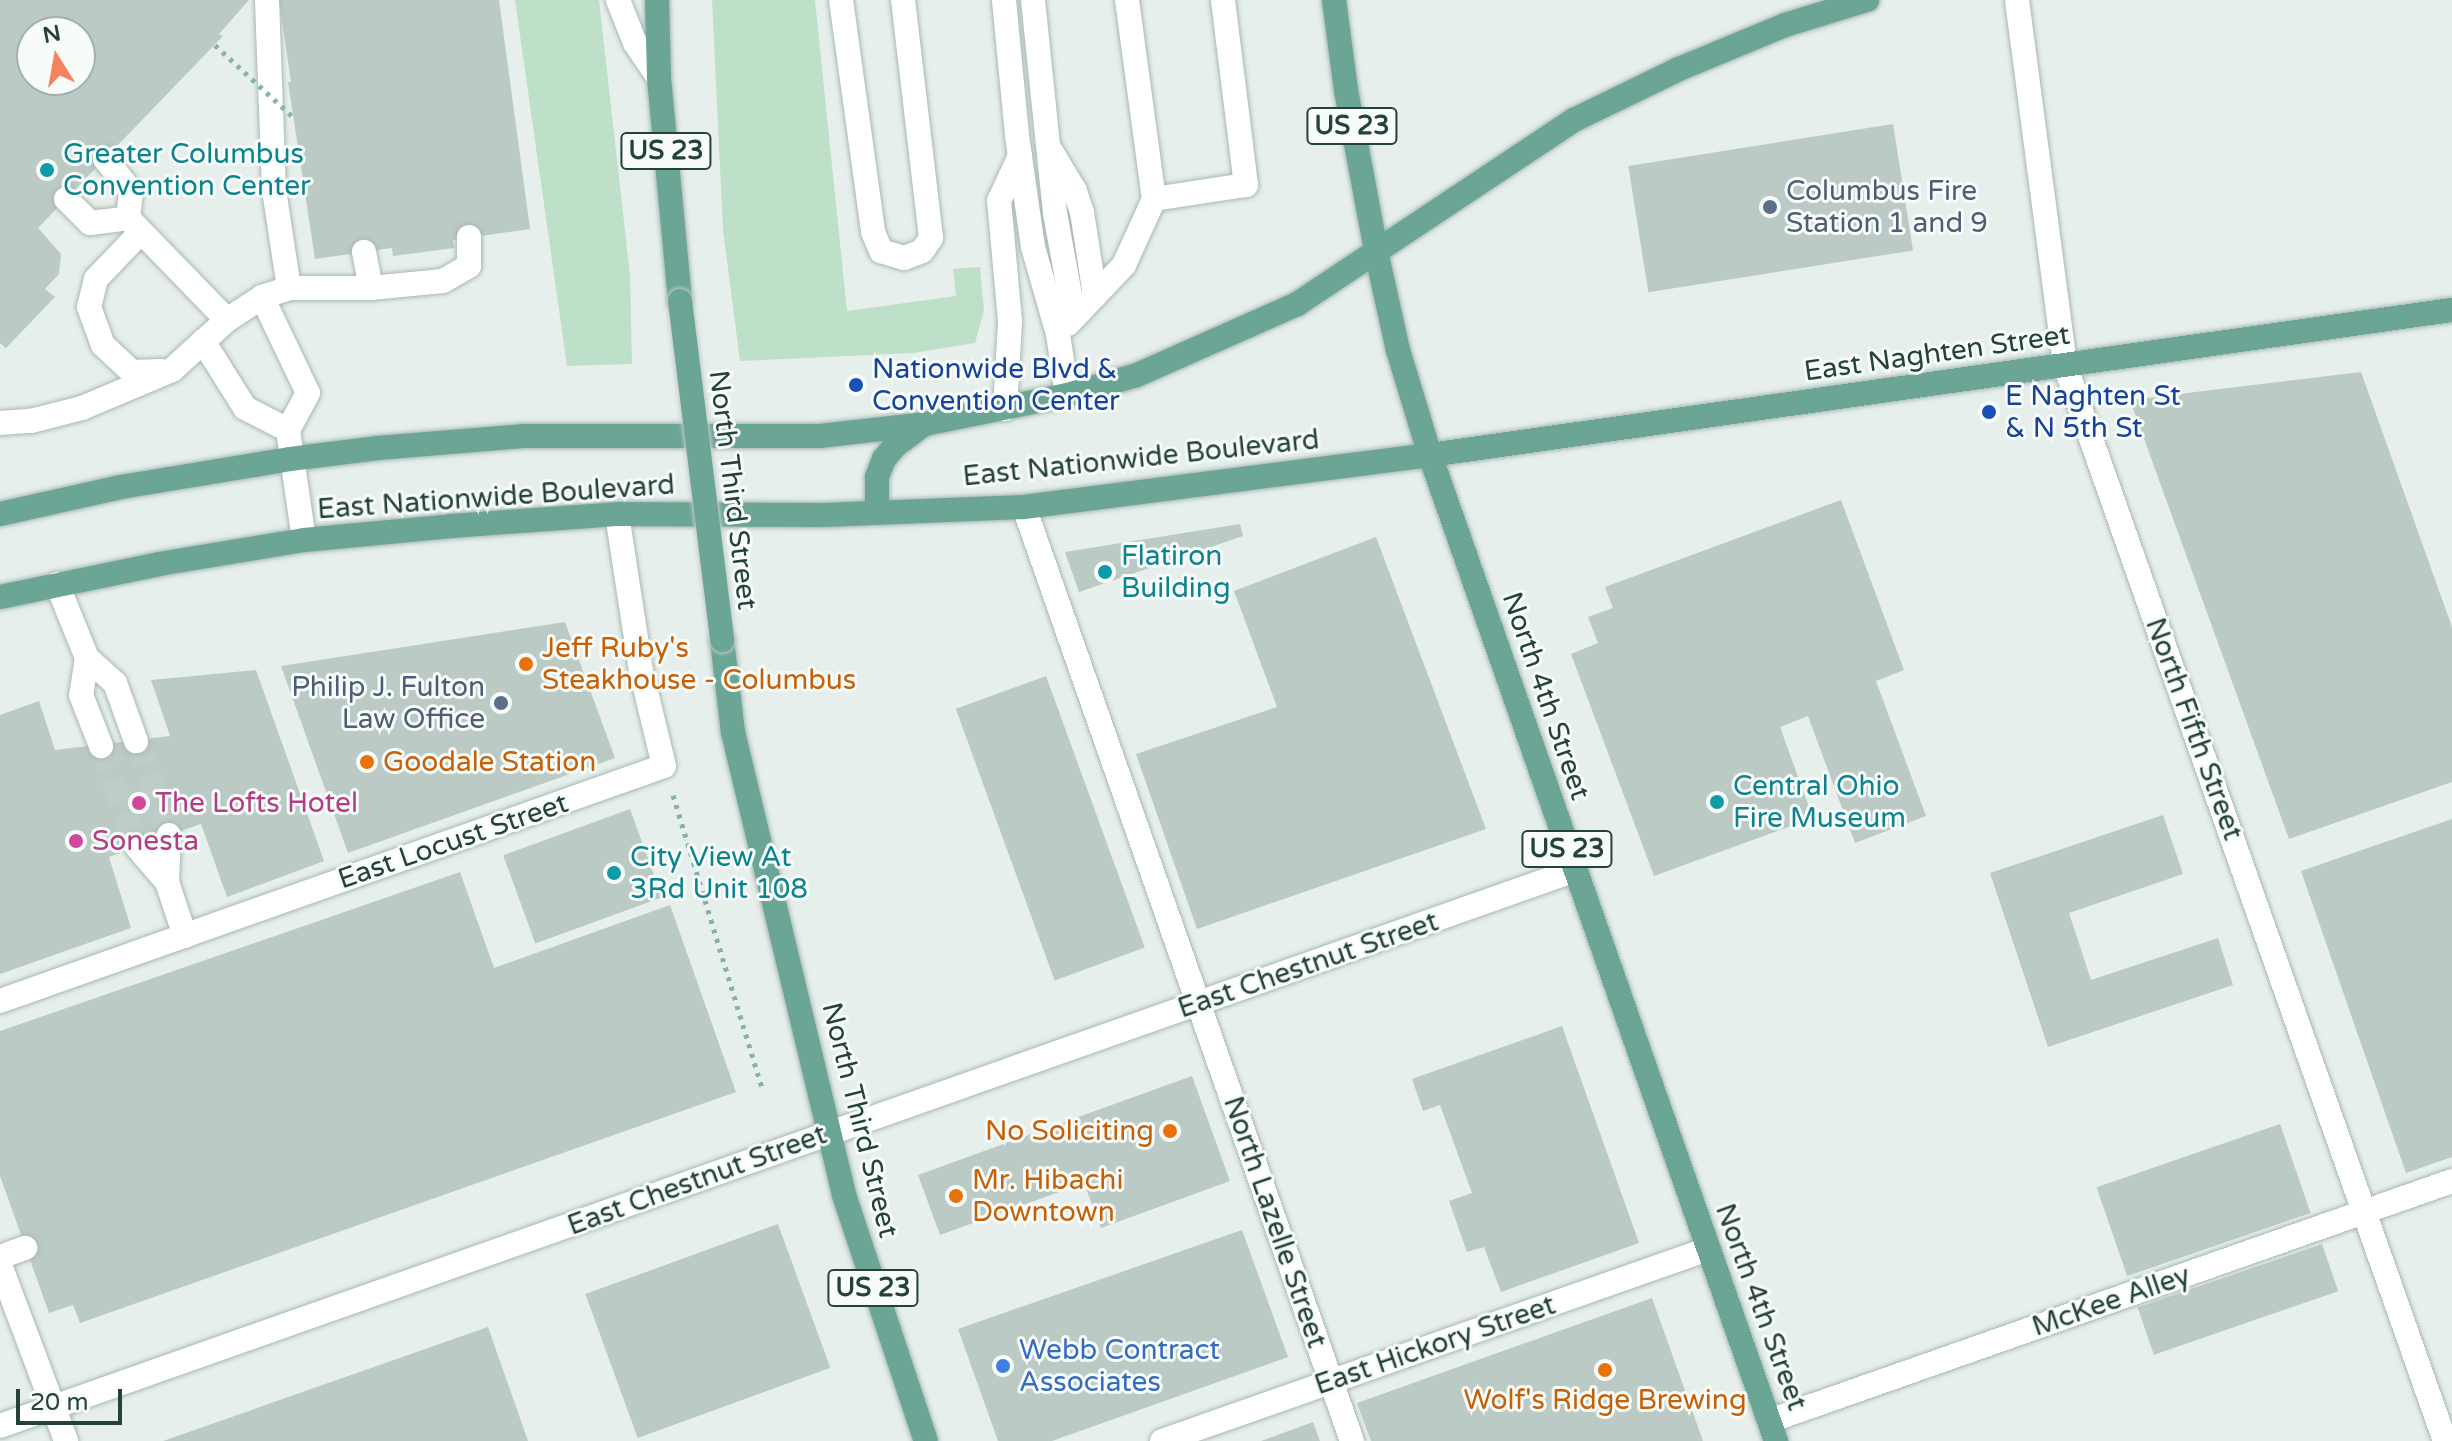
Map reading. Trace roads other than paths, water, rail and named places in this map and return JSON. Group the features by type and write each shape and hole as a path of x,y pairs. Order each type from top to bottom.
{"main road":[{"name":"North Third Street","path":"657,0 659,78 680,301 733,732 829,1133 880,1309 926,1441"},
{"name":"North 4th Street","path":"1334,0 1346,90 1376,251 1398,350 1430,455 1772,1431"},
{"name":"East Nationwide Boulevard","path":"0,514 121,487 290,459 523,436 820,436 925,424 1067,395 1137,375 1204,348 1297,304 1574,120 1679,69 1772,30 1867,0"},
{"name":"East Naghten Street","path":"1430,455 2452,310"},
{"path":"877,513 877,477 884,459 895,446 925,424"},
{"name":"East Nationwide Boulevard","path":"0,597 304,540 617,514 877,513 1024,507 1430,455"}],"street":[{"path":"267,0 274,190 289,288"},
{"path":"618,0 635,43 659,78"},
{"path":"841,0 873,232 881,251 904,258 922,251 931,238 903,0"},
{"path":"1004,0 1033,247 1066,326"},
{"path":"1033,0 1066,326 1067,395"},
{"path":"1066,326 1124,265 1154,199 1127,0"},
{"path":"1154,199 1246,185 1223,0"},
{"name":"North Fifth Street","path":"2017,0 2065,365 2445,1441"},
{"path":"1047,145 1075,191 1095,296"},
{"path":"1005,409 1010,321 999,201 1020,156"},
{"path":"105,159 131,191 134,225 227,320"},
{"path":"66,199 90,223 134,225"},
{"path":"134,225 96,279 89,307 103,345 132,372 172,370"},
{"path":"0,423 31,421 82,408 172,370 227,320 262,297 289,288 371,288 443,281 469,266 469,237"},
{"path":"364,252 371,288"},
{"path":"262,297 308,393 288,430 304,540"},
{"path":"203,341 245,408 288,430"},
{"name":"North Lazelle Street","path":"1024,507 1352,1441"},
{"name":"East Locust Street","path":"0,1001 664,766 638,657 617,514"},
{"path":"57,584 87,658 115,683 136,741"},
{"path":"87,658 81,695 101,746"},
{"path":"169,835 167,882 185,936"},
{"path":"136,846 167,882"},
{"name":"East Chestnut Street","path":"0,1426 1575,870"},
{"name":"McKee Alley","path":"1772,1431 2452,1181"},
{"path":"0,1257 25,1248"},
{"name":"East Hickory Street","path":"1162,1441 1708,1249"},
{"path":"0,1265 66,1441"}],"tunnel":[{"path":"136,741 169,835"},
{"path":"101,746 136,846"}],"place":[{"name":"Greater Columbus Convention Center","path":"47,170"},
{"name":"Columbus Fire Station 1 and 9","path":"1770,207"},
{"name":"Nationwide Blvd & Convention Center","path":"856,385"},
{"name":"E Naghten St & N 5th St","path":"1989,412"},
{"name":"Flatiron Building","path":"1105,572"},
{"name":"Jeff Ruby's Steakhouse - Columbus","path":"526,664"},
{"name":"Philip J. Fulton Law Office","path":"501,703"},
{"name":"Goodale Station","path":"367,762"},
{"name":"Central Ohio Fire Museum","path":"1717,802"},
{"name":"The Lofts Hotel","path":"139,803"},
{"name":"Sonesta","path":"76,841"},
{"name":"City View At 3Rd Unit 108","path":"614,873"},
{"name":"No Soliciting","path":"1170,1131"},
{"name":"Mr. Hibachi Downtown","path":"956,1196"},
{"name":"Webb Contract Associates","path":"1003,1366"},
{"name":"Wolf's Ridge Brewing","path":"1605,1370"}]}
